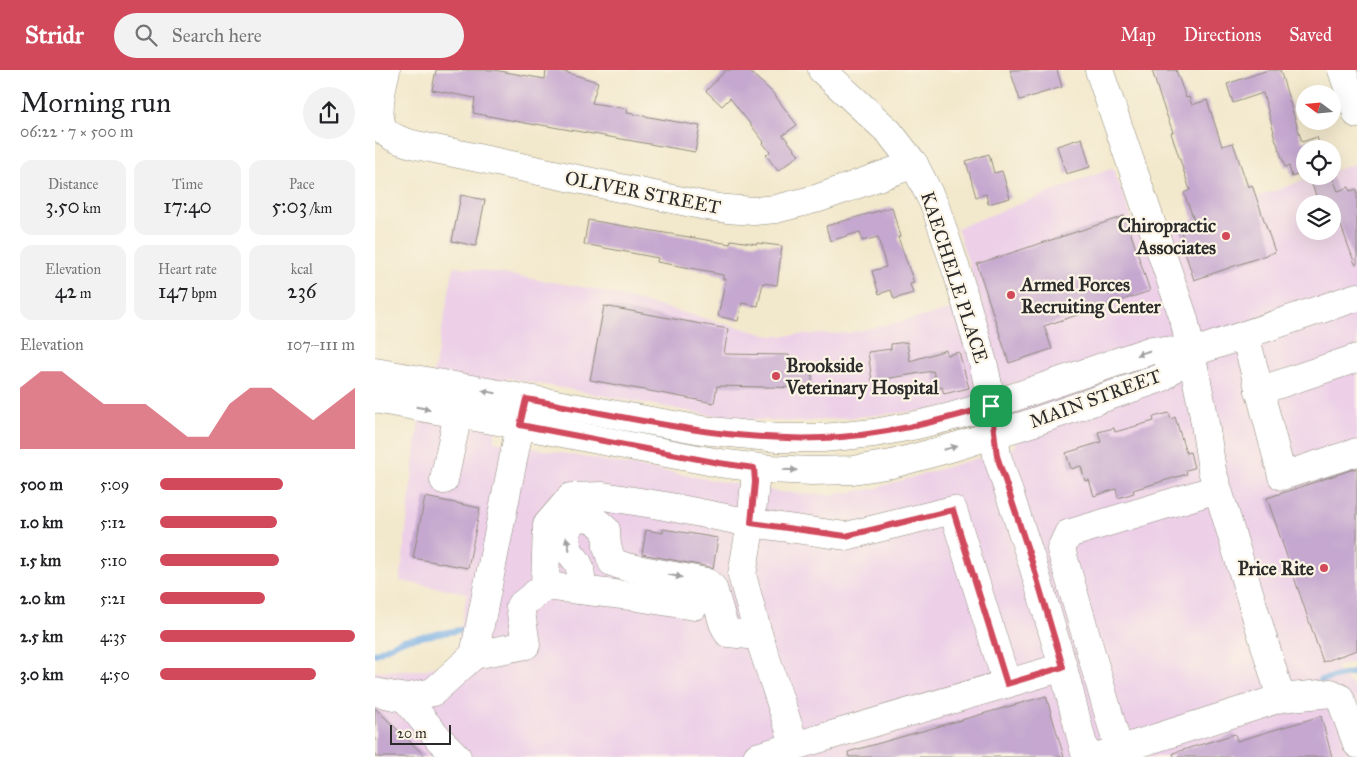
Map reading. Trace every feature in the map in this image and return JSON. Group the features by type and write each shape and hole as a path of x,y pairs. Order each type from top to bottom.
{"main road":[{"name":"OLIVER STREET","path":"386,70 382,84 380,119 384,131 391,135 416,145 706,206 754,211 776,209 819,198 914,164"},
{"name":"KAECHELE PLACE","path":"822,70 889,132 914,164 935,206 984,366 997,456 1032,562 1063,667 1086,757"},
{"path":"1099,70 1184,320 1203,411 1212,470 1281,698"},
{"path":"1342,70 1357,114"},
{"name":"MAIN STREET","path":"375,399 719,463 754,468 812,471 853,470 892,464 954,447 1161,378 1191,353 1357,297"},
{"path":"1245,335 1282,476 1357,452"},
{"name":"MAIN STREET","path":"375,372 702,430 778,438 823,438 874,433 926,423 991,406 1152,350 1191,353"},
{"path":"1259,390 1357,358"},
{"path":"474,656 526,399"},
{"path":"444,480 458,414"},
{"path":"752,436 755,482 751,523 742,575 758,634 795,746"},
{"path":"1217,489 1068,534 1061,549 1108,753 1281,698 1331,693 1340,698 1357,744"},
{"path":"545,586 547,525 571,497 603,496 751,523 846,536 953,510 1007,684"},
{"path":"580,590 581,574 578,563 569,551 566,530 573,520 585,517 595,520 606,530 607,546 612,562 626,567 706,582 713,588 723,624 728,632 749,635 758,634"},
{"path":"375,692 405,698 433,692 474,656 526,645 519,606 545,586 631,596 694,606"},
{"path":"757,757 1063,667"},
{"path":"405,698 439,739 457,757"}],"shaded area":[{"path":"1357,163 1357,661 1335,667 1357,691 1357,757 375,757 375,671 424,670 446,663 457,648 467,593 400,581 419,421 435,366 454,266 594,289 771,336 849,333 982,303 957,228 1113,168 1138,234 1170,227 1296,183 1296,185 1341,185 1341,168","holes":["507,378 726,418 802,422 929,410 975,401 1015,382 1015,447 873,489 829,495 779,492 494,441"]}],"building":[{"path":"436,70 494,70 545,79 546,70 558,70 598,82 592,103 628,109 627,113 700,126 695,152 473,113 475,98 432,90"},
{"path":"726,70 748,70 773,93 797,125 783,135 799,155 778,171 766,155 770,152 764,142 730,98 722,106 706,91"},
{"path":"1010,70 1057,70 1062,87 1020,100"},
{"path":"1152,70 1176,70 1186,98 1189,97 1192,105 1207,100 1222,146 1233,143 1248,187 1252,185 1275,252 1194,280 1179,225 1194,220 1184,193 1190,190"},
{"path":"1268,70 1280,70 1296,122 1296,130 1298,130 1301,140 1296,140 1296,175 1292,177 1289,166 1285,167 1273,132 1263,93 1233,103 1227,84"},
{"path":"1082,138 1090,167 1066,174 1057,146"},
{"path":"989,154 994,173 1002,171 1010,198 988,204 986,194 976,197 966,161"},
{"path":"1312,185 1336,185 1338,191 1349,187 1350,191 1357,189 1357,264 1355,264 1341,226 1341,195 1316,195"},
{"path":"461,195 485,200 476,246 452,241"},
{"path":"892,207 900,237 898,237 914,283 910,284 913,293 894,299 891,290 879,294 872,271 886,267 878,237 862,241 860,232 830,241 826,226"},
{"path":"1125,216 1150,291 1044,326 1052,349 1009,363 977,264"},
{"path":"588,220 730,244 731,240 782,246 777,285 763,283 758,306 742,303 738,321 718,316 726,279 723,279 723,275 657,262 658,258 584,244"},
{"path":"604,306 728,329 724,354 789,355 789,366 812,366 812,388 717,386 714,403 590,380"},
{"path":"907,342 910,361 946,350 947,355 959,352 969,388 944,394 942,387 938,388 933,371 872,381 868,352 891,349 891,344"},
{"path":"1169,413 1171,419 1175,417 1186,453 1190,452 1194,468 1186,470 1187,474 1133,490 1134,493 1118,498 1116,489 1094,496 1089,480 1085,481 1081,466 1071,469 1066,453 1101,442 1098,432 1114,428 1115,432 1154,421 1153,417"},
{"name":"Price Rite","path":"1357,468 1357,650 1323,662 1267,498"},
{"path":"425,497 480,508 468,568 413,558"},
{"path":"663,529 718,538 713,569 642,554 646,530 663,533"},
{"path":"1046,696 1064,757 849,757 848,752"},
{"path":"375,708 426,757 375,757"},
{"path":"1321,716 1332,757 1174,757 1173,753 1235,734 1237,741"}],"waterway":[{"path":"375,654 403,640 460,630"},
{"path":"1321,680 1357,672"}],"place":[{"name":"Chiropractic Associates","path":"1226,236"},
{"name":"Armed Forces Recruiting Center","path":"1011,295"},
{"name":"Brookside Veterinary Hospital","path":"776,376"},
{"name":"Price Rite","path":"1324,568"}],"route":[{"path":"526,399 702,430 778,438 823,438 874,433 917,425 991,406 997,456 1032,562 1063,667 1007,684 953,510 846,536 751,523 755,482 754,468 520,425 526,399"}]}
